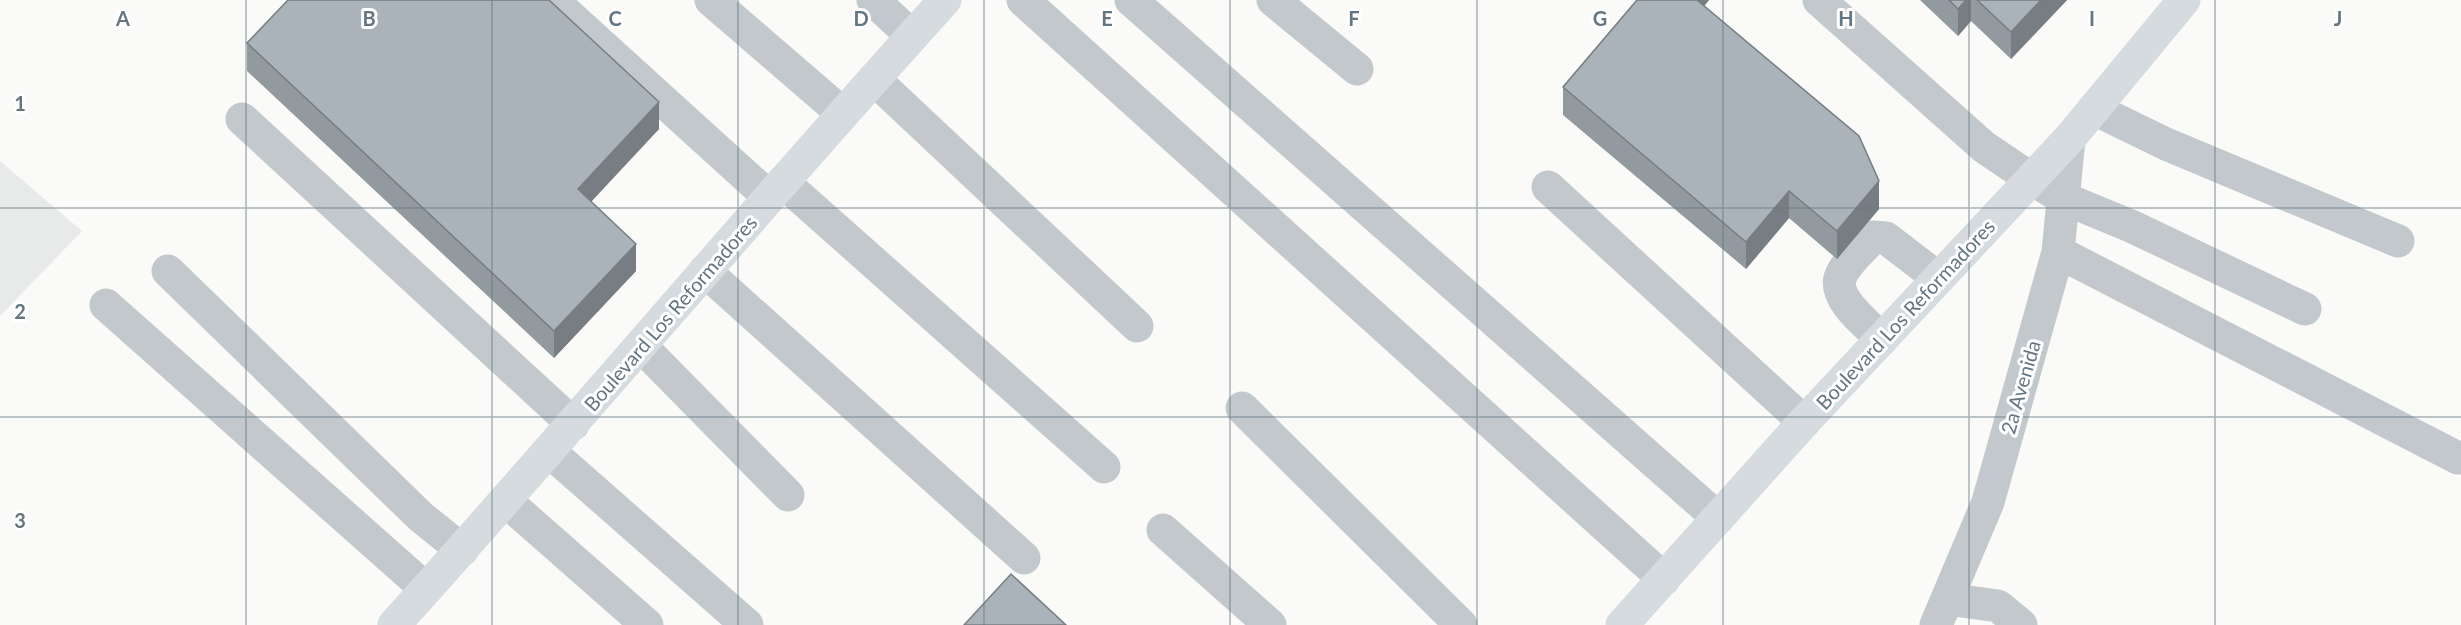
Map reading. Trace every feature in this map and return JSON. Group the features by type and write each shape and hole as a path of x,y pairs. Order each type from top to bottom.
{"main road":[{"name":"Boulevard Los Reformadores","path":"394,625 506,501 842,113 945,0"},
{"name":"Boulevard Los Reformadores","path":"1622,625 1804,422 2030,178 2069,139 2184,0"}],"street":[{"path":"552,0 1104,467"},
{"path":"711,0 842,113"},
{"path":"873,0 912,36"},
{"path":"1023,0 1664,579"},
{"path":"1131,0 1718,518"},
{"path":"1273,0 1357,69"},
{"path":"1819,0 1984,147 2030,178 2063,198 2133,227 2305,309"},
{"path":"874,79 1137,326"},
{"path":"2094,109 2166,144 2398,241"},
{"path":"242,119 573,424"},
{"name":"2a Avenida","path":"1942,612 1988,502 2058,252 2069,139"},
{"path":"1548,187 1804,422"},
{"path":"1882,339 1849,305 1841,292 1840,279 1847,266 1873,237 1886,238 1938,278"},
{"path":"2058,252 2458,458"},
{"path":"168,271 421,517 462,550"},
{"path":"705,272 1024,558"},
{"path":"106,305 426,589"},
{"path":"641,346 788,495"},
{"path":"1242,408 1461,625"},
{"path":"549,451 747,625"},
{"path":"506,501 647,625"},
{"path":"1163,530 1270,625"},
{"path":"1942,612 1998,606 2021,625"}],"shaded area":[{"path":"0,161 82,231 0,316"}],"building":[{"path":"288,0 549,0 659,102 578,189 636,244 554,331 247,43"},
{"path":"1637,0 1697,0 1859,136 1879,181 1837,231 1789,191 1746,242 1563,87"},
{"path":"1949,0 1966,0 1958,9"},
{"path":"1977,0 2041,0 2011,32"},
{"path":"1011,574 1066,625 964,625"}]}
